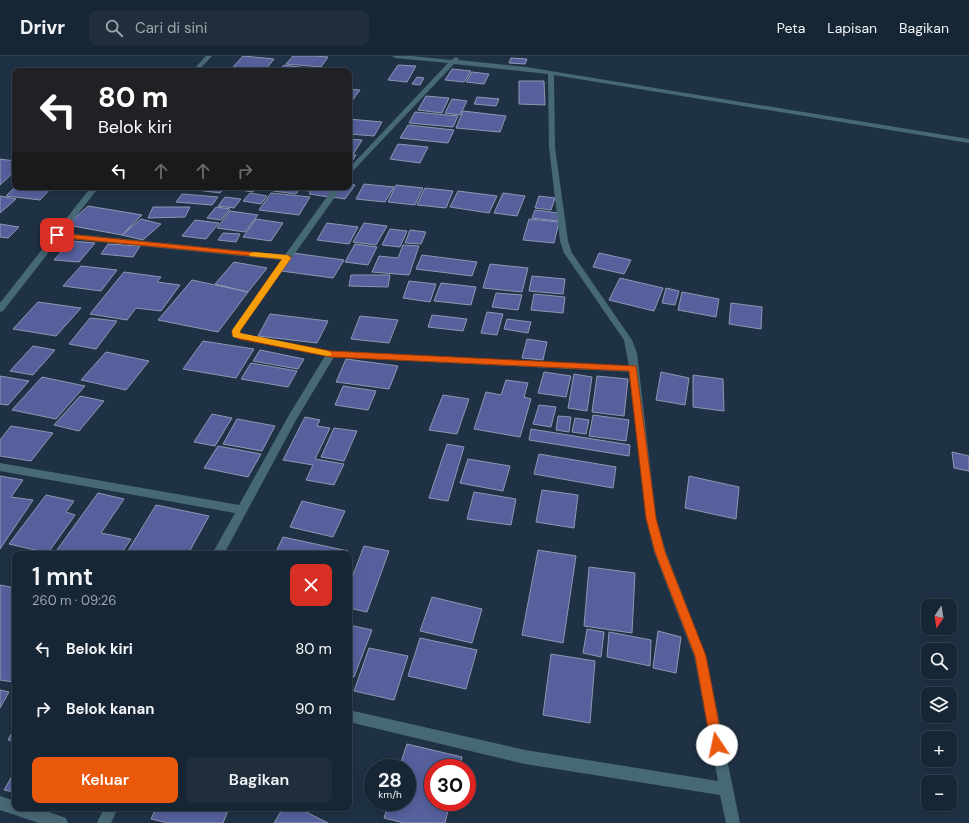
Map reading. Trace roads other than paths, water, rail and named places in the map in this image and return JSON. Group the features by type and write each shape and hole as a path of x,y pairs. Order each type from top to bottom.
{"street":[{"path":"198,68 209,56"},
{"path":"395,56 453,61 551,73 969,141"},
{"path":"352,169 453,61 463,56"},
{"path":"551,73 552,147 564,241 568,253 628,340 632,353 651,518 660,552 700,656 733,823"},
{"path":"0,309 93,190"},
{"path":"336,190 235,334 331,354 633,368"},
{"path":"57,235 287,258"},
{"path":"220,551 240,510 292,418 331,354"},
{"path":"0,466 240,510"},
{"path":"352,717 525,757 726,789"},
{"path":"0,803 12,807"},
{"path":"24,811 62,823"},
{"path":"104,823 110,811"}]}
